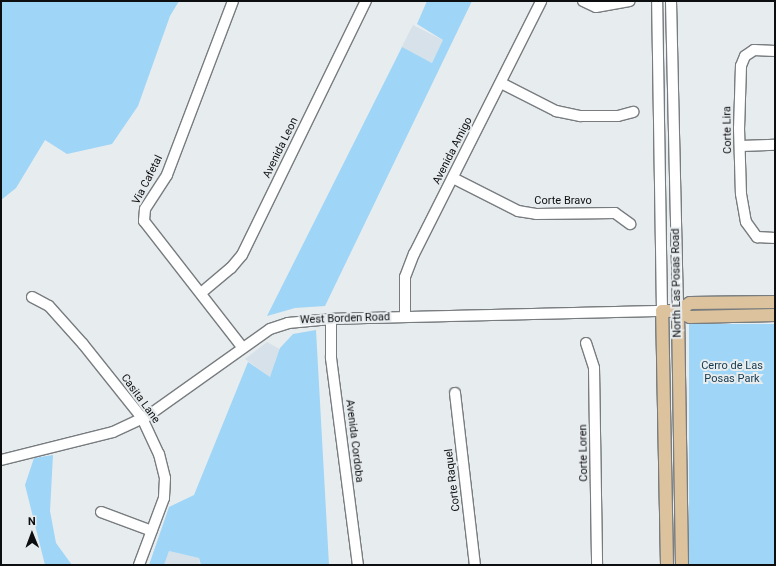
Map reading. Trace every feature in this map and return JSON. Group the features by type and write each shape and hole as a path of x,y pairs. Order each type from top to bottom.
{"main road":[{"name":"West Borden Road","path":"678,311 690,303 775,302"},
{"name":"West Borden Road","path":"662,311 678,311 690,317 775,315"},
{"name":"North Las Posas Road","path":"662,311 667,565"},
{"name":"North Las Posas Road","path":"678,311 682,565"}],"street":[{"name":"Via Cafetal","path":"233,1 167,175 145,209 144,221 201,292 242,347"},
{"name":"Avenida Leon","path":"201,292 231,268 242,255 366,1"},
{"name":"Avenida Amigo","path":"405,317 405,277 541,1"},
{"path":"583,1 596,7 629,1"},
{"name":"North Las Posas Road","path":"657,1 662,311"},
{"name":"North Las Posas Road","path":"671,1 678,311"},
{"name":"Corte Lira","path":"775,51 754,50 745,56 741,66 742,194 746,222 753,234 757,237 775,238"},
{"path":"501,83 562,112 580,116 618,116 633,112"},
{"path":"741,146 775,146"},
{"name":"Corte Bravo","path":"453,178 518,211 536,214 615,213 630,224"},
{"name":"Casita Lane","path":"32,297 50,306 142,418 159,454 165,478 164,498 139,565"},
{"name":"West Borden Road","path":"1,460 113,432 142,418 242,347 270,329 288,323 331,319 662,311"},
{"name":"Avenida Cordoba","path":"331,319 331,358 358,565"},
{"name":"Corte Loren","path":"586,343 594,368 597,565"},
{"name":"Corte Raquel","path":"455,393 475,565"},
{"path":"102,512 152,531"}],"shaded area":[{"path":"413,25 443,40 432,63 402,47"},
{"path":"267,342 283,351 270,377 245,359"},
{"path":"169,551 199,558 200,565 164,565"}],"green space":[{"path":"1,1 179,1 170,16 138,106 112,144 67,154 45,140 16,188 1,200"},
{"path":"427,1 472,1 325,306 295,308 267,316 402,47 432,63 443,40 417,24"},
{"name":"Cerro de Las Posas Park","path":"689,324 775,324 775,565 689,565"},
{"path":"316,330 329,565 201,565 199,558 169,551 164,565 149,565 169,507 194,495 248,362 270,377 280,348 293,334"},
{"path":"53,455 50,511 56,543 72,565 45,565 25,485 34,458"}]}
